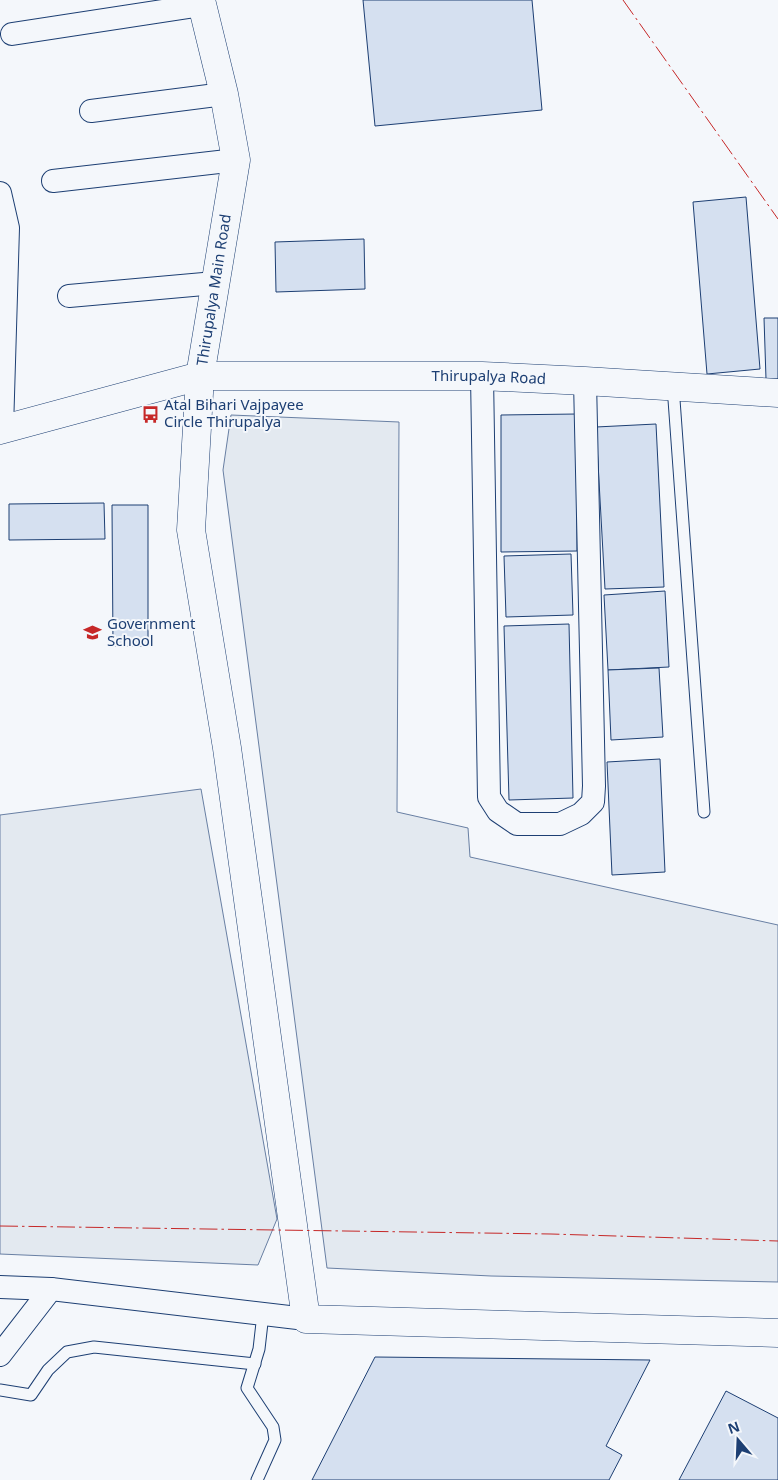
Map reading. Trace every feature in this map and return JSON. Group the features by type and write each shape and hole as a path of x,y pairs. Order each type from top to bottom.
{"street":[{"path":"12,34 202,2"},
{"name":"Thirupalya Main Road","path":"1,429 200,376 236,160 224,94 202,2"},
{"path":"91,111 224,94"},
{"path":"54,181 236,160"},
{"path":"0,193 8,228 1,429"},
{"path":"69,296 215,284"},
{"path":"200,376 191,530 226,748 306,1319"},
{"name":"Thirupalya Road","path":"200,376 482,376 585,380 778,393"},
{"path":"482,376 490,797 498,811 517,824 560,824 581,814 593,802 585,380"},
{"path":"0,1287 51,1289 306,1319 778,1332"},
{"path":"0,1355 51,1289"}],"lane":[{"path":"673,386 704,812"},
{"path":"257,1480 275,1440 274,1428 247,1388 259,1348 263,1314"},
{"path":"0,1390 31,1395 48,1370 68,1352 94,1347 255,1364"}],"shaded area":[{"path":"231,415 399,422 397,812 468,828 470,857 778,925 778,1282 491,1276 327,1268 223,470"},
{"path":"201,789 277,1219 258,1265 0,1254 0,815"}],"building":[{"path":"363,0 532,0 542,110 375,126"},
{"path":"746,197 760,369 707,374 693,202"},
{"path":"364,239 365,289 276,292 275,242"},
{"path":"764,318 778,318 778,379 766,379"},
{"path":"577,414 577,551 501,552 501,415"},
{"path":"656,424 664,587 605,589 596,427"},
{"path":"104,503 105,539 9,540 9,504"},
{"path":"112,505 148,505 148,646 113,646"},
{"path":"571,554 573,615 506,617 504,556"},
{"path":"665,591 669,667 608,670 604,595"},
{"path":"569,624 573,798 509,800 504,626"},
{"path":"659,668 663,737 611,740 608,670"},
{"path":"660,759 665,872 612,875 607,762"},
{"path":"375,1357 650,1360 606,1446 622,1455 609,1480 312,1480"},
{"path":"726,1391 778,1418 778,1480 679,1480"}],"power":[{"path":"623,0 778,219"},
{"path":"0,1226 551,1234 778,1241"}],"place":[{"name":"Atal Bihari Vajpayee Circle Thirupalya","path":"150,414"},
{"name":"Government School","path":"93,633"}]}
